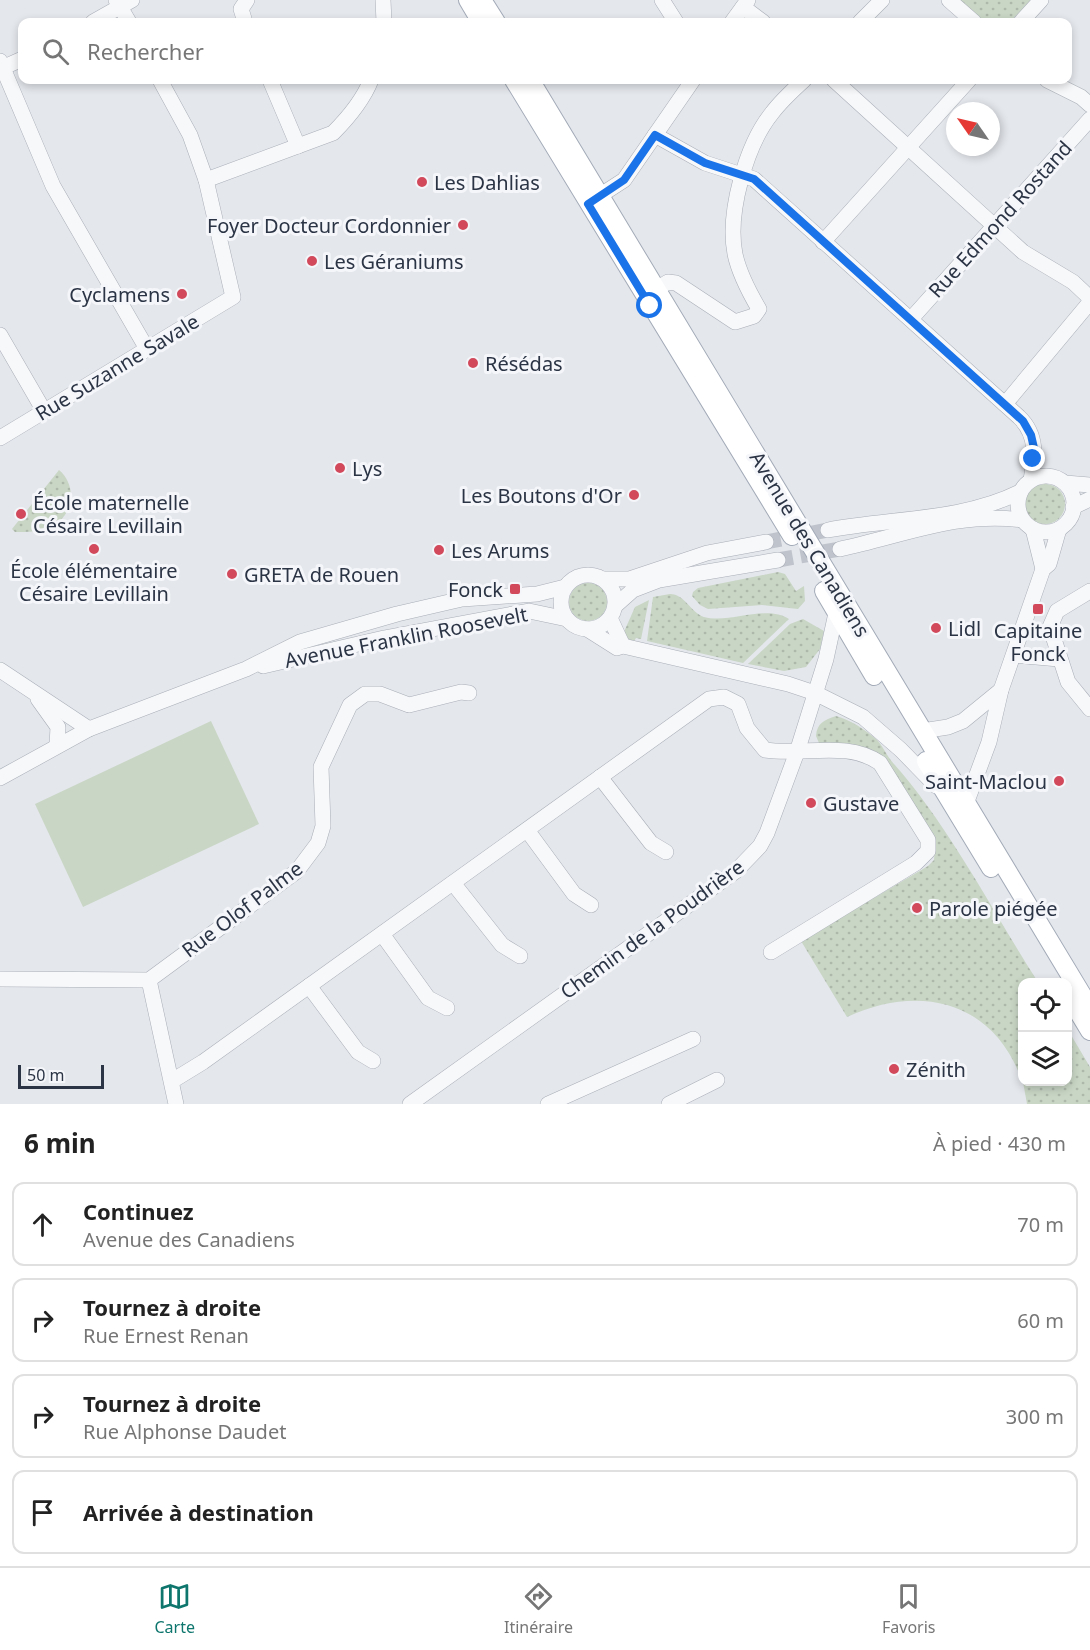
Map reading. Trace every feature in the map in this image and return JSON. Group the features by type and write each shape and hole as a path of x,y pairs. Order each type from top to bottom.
{"main road":[{"path":"468,0 479,18"},
{"path":"482,0 493,18"},
{"name":"Avenue des Canadiens","path":"517,84 658,288 922,731 957,802 1058,978"},
{"name":"Avenue des Canadiens","path":"532,84 595,200 836,613 1090,1008"},
{"path":"1072,1001 1090,1031"}],"street":[{"path":"244,18 241,9 247,0"},
{"path":"383,0 384,18"},
{"path":"662,0 673,18"},
{"path":"864,18 882,0"},
{"path":"949,0 969,18"},
{"path":"1025,18 1041,0"},
{"path":"99,18 123,2 128,18"},
{"path":"735,18 745,4 759,18"},
{"path":"18,60 1,66 53,186 147,349"},
{"path":"162,84 190,135 206,180 333,133 360,101 369,84"},
{"path":"272,84 298,146"},
{"path":"595,200 624,180 690,84"},
{"path":"658,288 668,282 676,283 735,322 748,320 759,309 748,289 735,254 734,214 743,174 758,135 771,113 800,84"},
{"path":"839,84 1023,252 1073,282 1090,300 1005,404"},
{"path":"823,242 965,84"},
{"path":"1055,84 1081,97 1090,105"},
{"name":"Rue Edmond Rostand","path":"911,319 1090,119"},
{"path":"655,135 705,163 754,179 1005,404 1027,426 1036,457 1071,492 1073,507 1067,522 1059,529 1046,532 1027,524 996,516 978,517 906,531 840,549"},
{"name":"Rue Suzanne Savale","path":"0,438 233,297 206,180"},
{"path":"0,335 44,411"},
{"path":"1036,457 1033,459 1018,506 1043,569"},
{"path":"828,530 962,510 997,501 1026,486 1058,480 1090,485"},
{"path":"1073,507 1090,499"},
{"path":"766,542 707,553 629,579 603,579 584,575 574,578 565,587 561,603 567,619 573,625 587,629 617,648 623,646 788,684 815,693 863,717 957,802 989,742 1000,690 1043,569 1049,564 1059,529"},
{"path":"587,629 597,627 633,590 659,580 778,560"},
{"path":"603,579 612,589 613,612 623,646"},
{"name":"Avenue Franklin Roosevelt","path":"0,778 89,729 246,669 300,642 397,614 462,599 532,595 565,587"},
{"path":"1090,591 1057,611 1050,620 1051,636 1068,682 1090,710"},
{"name":"Avenue Franklin Roosevelt","path":"246,669 384,638 529,611 567,619"},
{"name":"Chemin de la Poudrière","path":"410,1104 736,871 763,839 797,752 836,613"},
{"path":"1014,655 1059,659"},
{"path":"0,670 37,697 73,717 89,729"},
{"path":"922,731 948,727 963,721 1000,690"},
{"name":"Rue Olof Palme","path":"149,981 297,871 310,858 323,826 321,767 350,705 365,694 380,694 409,705 461,692 470,693"},
{"path":"37,697 58,727 57,745"},
{"path":"172,1081 309,986 709,699 724,697 738,704 747,728 765,750 853,751 874,759 887,774 928,840 928,851 916,863 771,952"},
{"path":"600,777 651,843 666,852"},
{"path":"527,830 574,894 591,905"},
{"path":"453,883 502,945 520,956"},
{"path":"382,934 428,998 447,1008"},
{"path":"0,979 149,981 176,1104"},
{"path":"309,986 358,1052 373,1061"},
{"path":"548,1104 693,1039"},
{"path":"669,1104 717,1080"}],"green space":[{"path":"960,0 1031,0 1014,18 980,18"},
{"path":"59,470 69,483 71,491 69,507 65,514 60,521 49,528 15,532 12,529"},
{"path":"1045,484 1053,485 1059,490 1064,496 1064,512 1059,518 1053,523 1045,524 1037,523 1031,518 1026,512 1025,504 1026,496 1031,490 1037,485"},
{"path":"778,572 785,574 796,591 804,586 805,601 798,609 762,605 708,609 700,605 692,596 698,588"},
{"path":"588,583 602,588 607,602 602,616 588,621 574,616 569,602 574,588"},
{"path":"670,594 680,597 704,617 725,618 770,613 789,619 743,663 647,641 653,597"},
{"path":"649,600 641,639 636,638 633,643 623,634 635,607"},
{"path":"803,619 824,631 820,649 806,667 784,671 748,664 790,624"},
{"path":"836,716 857,725 876,739 952,842 1036,978 1018,978 1018,1073 1009,1054 993,1032 974,1017 951,1006 927,1001 901,1001 874,1007 847,1017 801,941 928,866 934,860 935,846 884,760 819,743 817,732 825,721"},
{"path":"211,721 259,824 83,907 35,804"},
{"path":"1072,1037 1090,1067 1090,1104 1027,1104 1024,1086 1072,1086"}],"tunnel":[{"path":"766,542 828,530"},
{"path":"778,560 840,549"}],"place":[{"name":"Les Dahlias","path":"422,182"},
{"name":"Foyer Docteur Cordonnier","path":"463,225"},
{"name":"Les Géraniums","path":"312,261"},
{"name":"Cyclamens","path":"182,294"},
{"name":"Résédas","path":"473,363"},
{"name":"Lys","path":"340,468"},
{"name":"Les Boutons d'Or","path":"634,495"},
{"name":"École maternelle Césaire Levillain","path":"21,514"},
{"name":"École élémentaire Césaire Levillain","path":"94,549"},
{"name":"Les Arums","path":"439,550"},
{"name":"GRETA de Rouen","path":"232,574"},
{"name":"Fonck","path":"515,589"},
{"name":"Capitaine Fonck","path":"1038,609"},
{"name":"Lidl","path":"936,628"},
{"name":"Saint-Maclou","path":"1059,781"},
{"name":"Gustave","path":"811,803"},
{"name":"Parole piégée","path":"917,908"},
{"name":"Zénith","path":"894,1069"}],"route":[{"path":"650,306 588,204 624,180 655,135 705,163 754,179 1023,421 1035,448 1036,457 1033,459"}]}
